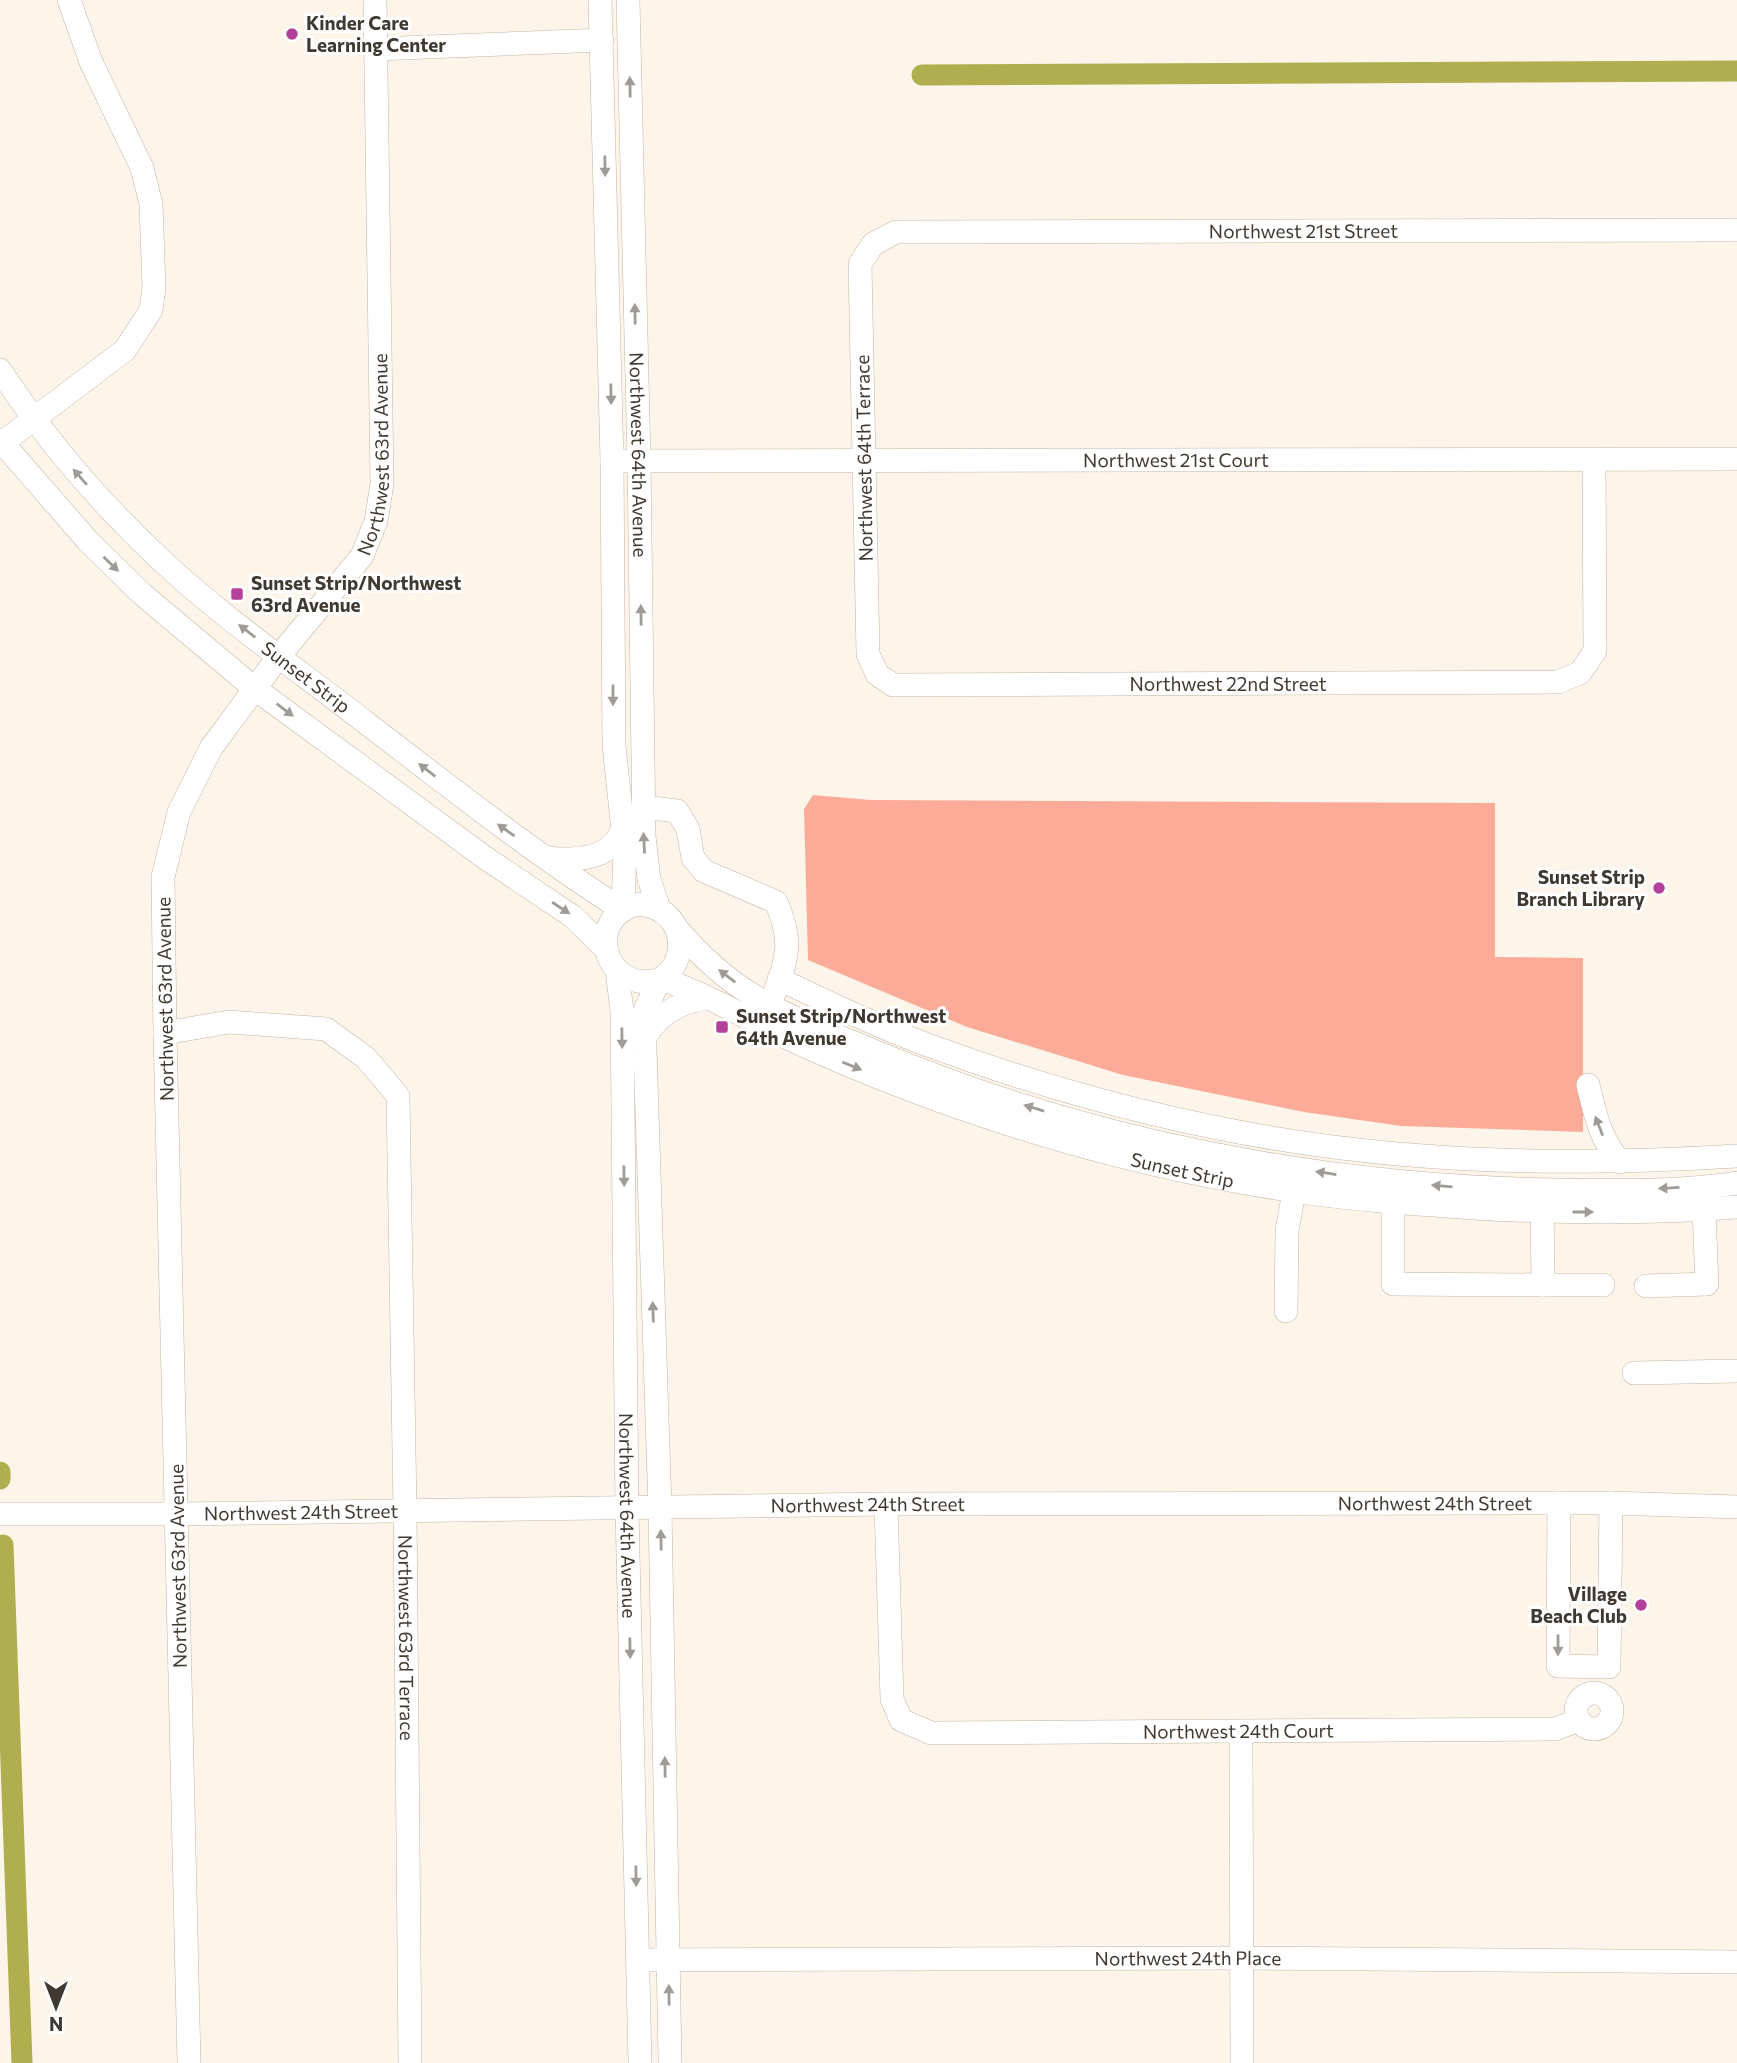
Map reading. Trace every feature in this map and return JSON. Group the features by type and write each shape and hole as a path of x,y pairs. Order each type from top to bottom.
{"street":[{"path":"1,441 125,350 151,310 154,288 151,204 142,168 91,62 69,0"},
{"name":"Northwest 63rd Avenue","path":"189,2063 163,877 179,812 211,748 279,656 362,556 376,521 382,484 375,0"},
{"name":"Northwest 64th Avenue","path":"600,0 612,461 614,746 623,826 623,910"},
{"name":"Northwest 64th Avenue","path":"628,0 639,461 643,807 646,863 659,909"},
{"path":"376,48 602,40"},
{"name":"Northwest 21st Street","path":"873,244 896,232 1737,230"},
{"name":"Northwest 64th Terrace","path":"873,244 860,264 868,654 877,674"},
{"name":"Sunset Strip","path":"0,370 32,418 112,513 163,562 279,656 481,812 623,910"},
{"name":"Sunset Strip","path":"1,441 88,541 142,594 254,688 484,857 572,916 606,949"},
{"name":"Northwest 21st Court","path":"612,461 1737,458"},
{"name":"Northwest 22nd Street","path":"877,674 894,685 1558,682 1580,673 1595,651 1594,460"},
{"path":"643,807 677,811 688,829 693,858 704,871 776,902 787,929 787,953 769,1005"},
{"path":"545,857 576,860 601,853 616,842 623,826"},
{"path":"638,904 659,909 671,919 678,930 680,944 677,961 660,979 635,981 611,963 606,949 608,926 615,915 623,910 638,904"},
{"name":"Sunset Strip","path":"678,930 719,971 769,1005 909,1065 1097,1138 1200,1174 1294,1191 1393,1192 1459,1187 1542,1201 1704,1210 1737,1207"},
{"name":"Northwest 64th Avenue","path":"617,970 622,1011 627,1510 640,2063"},
{"name":"Sunset Strip","path":"660,979 707,998 814,1051 913,1091 1008,1123 1256,1162 1393,1192"},
{"name":"Northwest 64th Avenue","path":"660,979 644,1012 660,1509 670,2063"},
{"path":"779,979 923,1043 1000,1070 1077,1094 1165,1116 1271,1137 1396,1154 1554,1163 1737,1156"},
{"path":"645,1038 650,1028 666,1012 690,1001 707,998"},
{"name":"Northwest 63rd Terrace","path":"165,1033 229,1022 326,1029 366,1058 398,1096 410,2063"},
{"path":"992,1095 1000,1070"},
{"path":"1588,1085 1597,1125 1609,1150 1620,1162"},
{"path":"1396,1154 1393,1192 1393,1284 1603,1285"},
{"name":"Sunset Strip","path":"1542,1201 1618,1191 1737,1184"},
{"path":"1286,1311 1287,1231 1294,1191"},
{"path":"1542,1201 1543,1285"},
{"path":"1646,1286 1707,1284 1704,1210"},
{"path":"1634,1373 1737,1371"},
{"path":"1559,1503 1558,1667 1609,1667 1611,1503"},
{"name":"Northwest 24th Street","path":"0,1514 627,1510 886,1504 1611,1503 1737,1507"},
{"name":"Northwest 24th Court","path":"886,1504 892,1699 901,1720 931,1733 1555,1729 1578,1720"},
{"path":"1241,1733 1242,2063"},
{"name":"Northwest 24th Place","path":"638,1960 1243,1958 1737,1962"}],"shaded area":[{"path":"813,795 871,800 1495,803 1495,957 1583,958 1583,1132 1401,1126 1304,1112 1123,1075 967,1027 808,960 804,809"}],"waterway":[{"path":"922,75 1737,71"},
{"path":"0,1472 0,1479"},
{"path":"3,1545 22,2063"}],"place":[{"name":"Kinder Care Learning Center","path":"292,34"},
{"name":"Sunset Strip/Northwest 63rd Avenue","path":"237,594"},
{"name":"Sunset Strip Branch Library","path":"1659,888"},
{"name":"Sunset Strip/Northwest 64th Avenue","path":"722,1027"},
{"name":"Village Beach Club","path":"1641,1605"}]}
